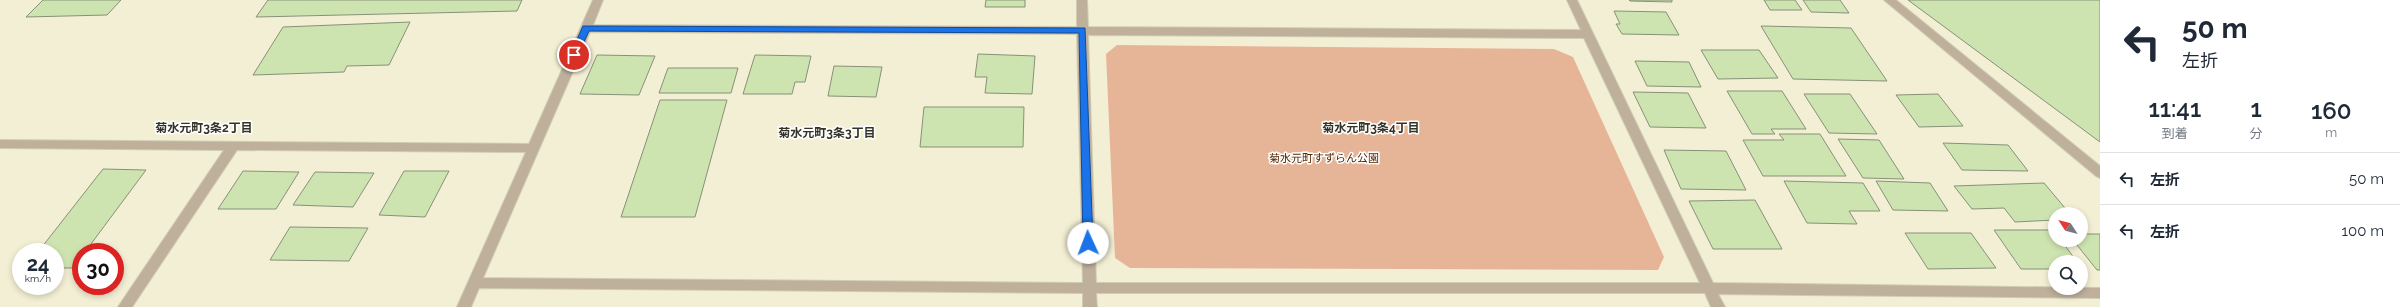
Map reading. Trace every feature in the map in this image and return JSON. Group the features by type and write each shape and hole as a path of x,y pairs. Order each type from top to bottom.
{"street":[{"path":"464,307 598,0"},
{"path":"1082,0 1090,307"},
{"path":"1572,0 1718,307"},
{"path":"1889,0 2100,173"},
{"path":"586,28 1587,34"},
{"path":"0,144 534,148"},
{"path":"125,307 233,146"},
{"path":"475,283 1089,288 1709,288 2100,293"}],"green space":[{"name":"菊水元町すずらん公園","path":"1117,45 1554,49 1573,57 1664,257 1658,270 1130,268 1115,258 1106,54"}],"building":[{"path":"43,0 121,0 107,15 26,17"},
{"path":"268,0 522,0 517,11 256,17"},
{"path":"986,0 1025,0 1025,7 985,7"},
{"path":"1629,0 1672,0 1672,2 1630,1"},
{"path":"1764,0 1795,0 1802,10 1770,10"},
{"path":"1803,0 1840,0 1849,13 1811,12"},
{"path":"1908,0 2100,0 2100,142"},
{"path":"1614,11 1666,12 1679,35 1622,34 1616,24 1620,24"},
{"path":"410,22 389,65 347,66 344,72 253,75 283,27"},
{"path":"1761,26 1851,28 1887,81 1793,79"},
{"path":"1701,50 1759,50 1778,78 1718,79"},
{"path":"978,54 1035,56 1032,94 985,93 987,77 975,77"},
{"path":"597,55 655,56 639,95 580,94"},
{"path":"755,55 811,56 805,82 795,82 792,94 743,94"},
{"path":"1635,61 1689,62 1701,87 1647,86"},
{"path":"834,66 882,67 876,97 828,96"},
{"path":"668,68 738,68 731,93 659,93"},
{"path":"1727,91 1782,91 1806,129 1771,129 1775,134 1752,134"},
{"path":"1633,92 1688,93 1706,128 1650,127"},
{"path":"1804,94 1850,94 1877,134 1829,133"},
{"path":"1938,94 1963,126 1919,127 1896,95"},
{"path":"660,100 727,100 695,217 621,217"},
{"path":"924,107 1024,107 1023,147 920,147"},
{"path":"1779,134 1820,134 1846,176 1763,176 1743,140 1784,140"},
{"path":"1838,139 1879,140 1904,179 1863,178"},
{"path":"1943,143 2008,145 2028,171 1962,170"},
{"path":"1664,150 1726,151 1746,190 1681,189"},
{"path":"103,169 146,170 92,243 72,243 72,268 64,268 64,243 45,243"},
{"path":"243,171 299,172 276,209 218,209"},
{"path":"404,171 449,171 425,217 379,215"},
{"path":"315,172 374,173 353,207 293,205"},
{"path":"1784,181 1863,183 1880,211 1849,211 1857,224 1807,223"},
{"path":"1876,181 1930,183 1948,211 1893,210"},
{"path":"2044,183 2064,207 2048,207 2048,220 2015,222 2004,208 1972,209 1954,186"},
{"path":"1755,200 1782,249 1713,249 1689,201"},
{"path":"290,227 368,228 349,261 270,260"},
{"path":"1994,230 2048,230 2048,247 2066,247 2072,255 2048,255 2048,269 2021,269"},
{"path":"1905,233 1971,233 1996,268 1928,269"},
{"path":"2088,234 2100,234 2100,270 2097,270 2088,259 2088,255 2085,255 2079,247 2088,247"}],"district":[{"name":"菊水元町3条2丁目","path":"204,128"},
{"name":"菊水元町3条4丁目","path":"1371,128"},
{"name":"菊水元町3条3丁目","path":"827,133"}],"route":[{"path":"574,55 586,28 1083,30 1088,243"}]}
